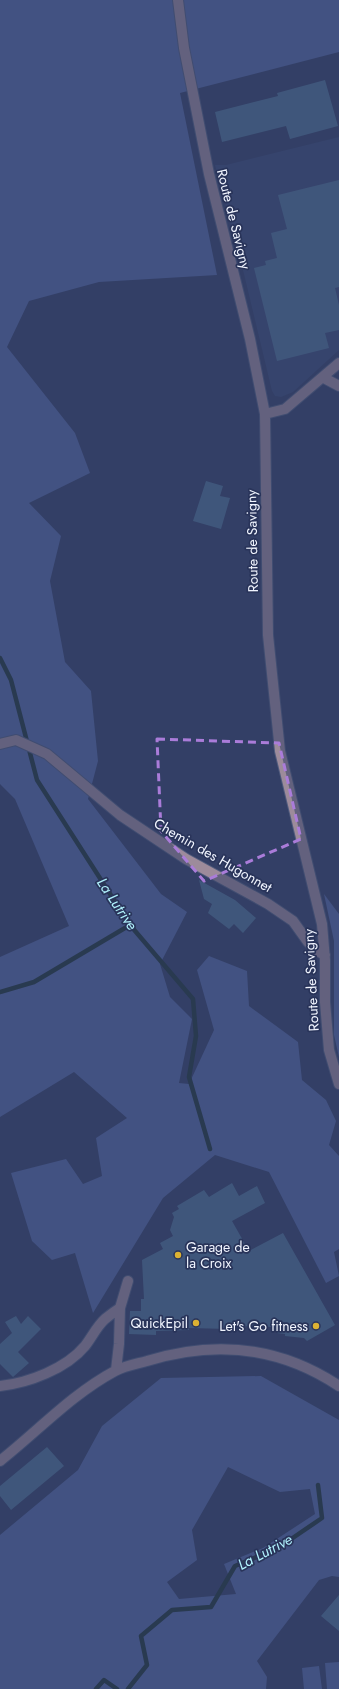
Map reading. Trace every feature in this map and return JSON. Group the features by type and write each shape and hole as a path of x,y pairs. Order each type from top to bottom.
{"street":[{"name":"Route de Savigny","path":"178,0 184,48 209,174 250,339 265,414 268,635 280,751 322,924 325,955 325,1002 329,1050 339,1084"},
{"path":"265,414 285,409 324,378 339,363"},
{"path":"324,378 339,386"},
{"name":"Chemin des Hugonnet","path":"0,744 16,740 46,754 120,815 186,859 268,904 293,921 308,942 317,951 325,955"},
{"path":"116,1370 119,1344 120,1308 128,1281"},
{"path":"0,1386 17,1384 40,1376 63,1363 84,1347 105,1319 120,1308"},
{"path":"0,1461 90,1386 116,1370 165,1355 204,1350 246,1350 276,1357 305,1368 339,1386"}],"highlighted area":[{"path":"157,739 279,743 301,839 204,881 161,831"}],"shaded area":[{"path":"0,0 339,0 339,52 180,93 217,275 99,282 29,301 7,347 75,433 90,473 29,503 61,536 50,581 65,662 91,691 98,761 88,799 161,894 187,912 160,964 170,997 192,1019 179,1083 189,1084 214,1030 197,970 209,956 247,971 249,1006 298,1042 302,1080 326,1100 336,1121 329,1145 339,1156 339,1249 334,1252 339,1276 326,1283 269,1172 215,1155 163,1198 93,1313 75,1253 52,1260 32,1241 11,1173 66,1159 83,1184 102,1176 96,1138 127,1118 74,1072 0,1117 0,957 69,926 15,799 0,784"},
{"path":"339,137 339,350 293,392 281,397 275,396 272,391 244,274 215,165 226,165"},
{"path":"324,894 339,914 339,1057 334,1035 334,941"},
{"path":"261,1376 339,1420 339,1577 332,1576 319,1580 257,1661 267,1677 266,1689 0,1689 0,1535 78,1470 102,1426 161,1378","holes":["228,1467 280,1492 310,1489 315,1514 263,1548 224,1564 236,1594 179,1599 167,1582 197,1560 192,1530"]},
{"path":"339,1662 339,1689 327,1689 325,1663"},
{"path":"319,1666 322,1689 304,1689 302,1668"}],"building":[{"path":"325,80 338,126 290,139 286,126 222,142 215,112 278,96 277,93"},
{"path":"339,180 339,287 335,288 339,305 339,330 325,333 329,348 277,361 254,268 266,265 265,261 277,258 271,233 287,229 278,195"},
{"path":"206,481 223,486 220,496 230,498 221,529 193,521"},
{"path":"199,880 235,900 256,918 243,933 234,924 229,929 208,913 212,904 204,899"},
{"path":"232,1183 239,1196 257,1186 265,1203 232,1221 249,1251 283,1233 335,1325 307,1341 304,1338 285,1336 285,1334 277,1333 277,1327 229,1326 229,1329 189,1328 189,1330 156,1331 156,1335 129,1334 130,1311 141,1311 141,1299 144,1299 142,1260 163,1249 160,1243 173,1236 170,1230 174,1217 172,1213 179,1209 177,1206 204,1190 209,1197"},
{"path":"16,1316 21,1324 28,1316 41,1329 18,1352 29,1363 13,1377 0,1364 0,1344 12,1333 5,1322"},
{"path":"47,1447 64,1466 11,1510 0,1496 0,1486"},
{"path":"339,1595 339,1631 321,1616"}],"waterway":[{"name":"La Lutrive","path":"0,658 11,680 37,780 130,925 193,999 196,1036 189,1077 210,1149"},
{"path":"0,992 34,982 130,925"},
{"name":"La Lutrive","path":"128,1689 147,1665 141,1636 172,1610 211,1607 235,1566 278,1548 322,1518 318,1485"},
{"name":"La Lutrive","path":"96,1689 104,1680 117,1689"}],"place":[{"name":"Garage de la Croix","path":"178,1255"},
{"name":"QuickEpil","path":"196,1323"},
{"name":"Let's Go fitness","path":"316,1326"}]}
